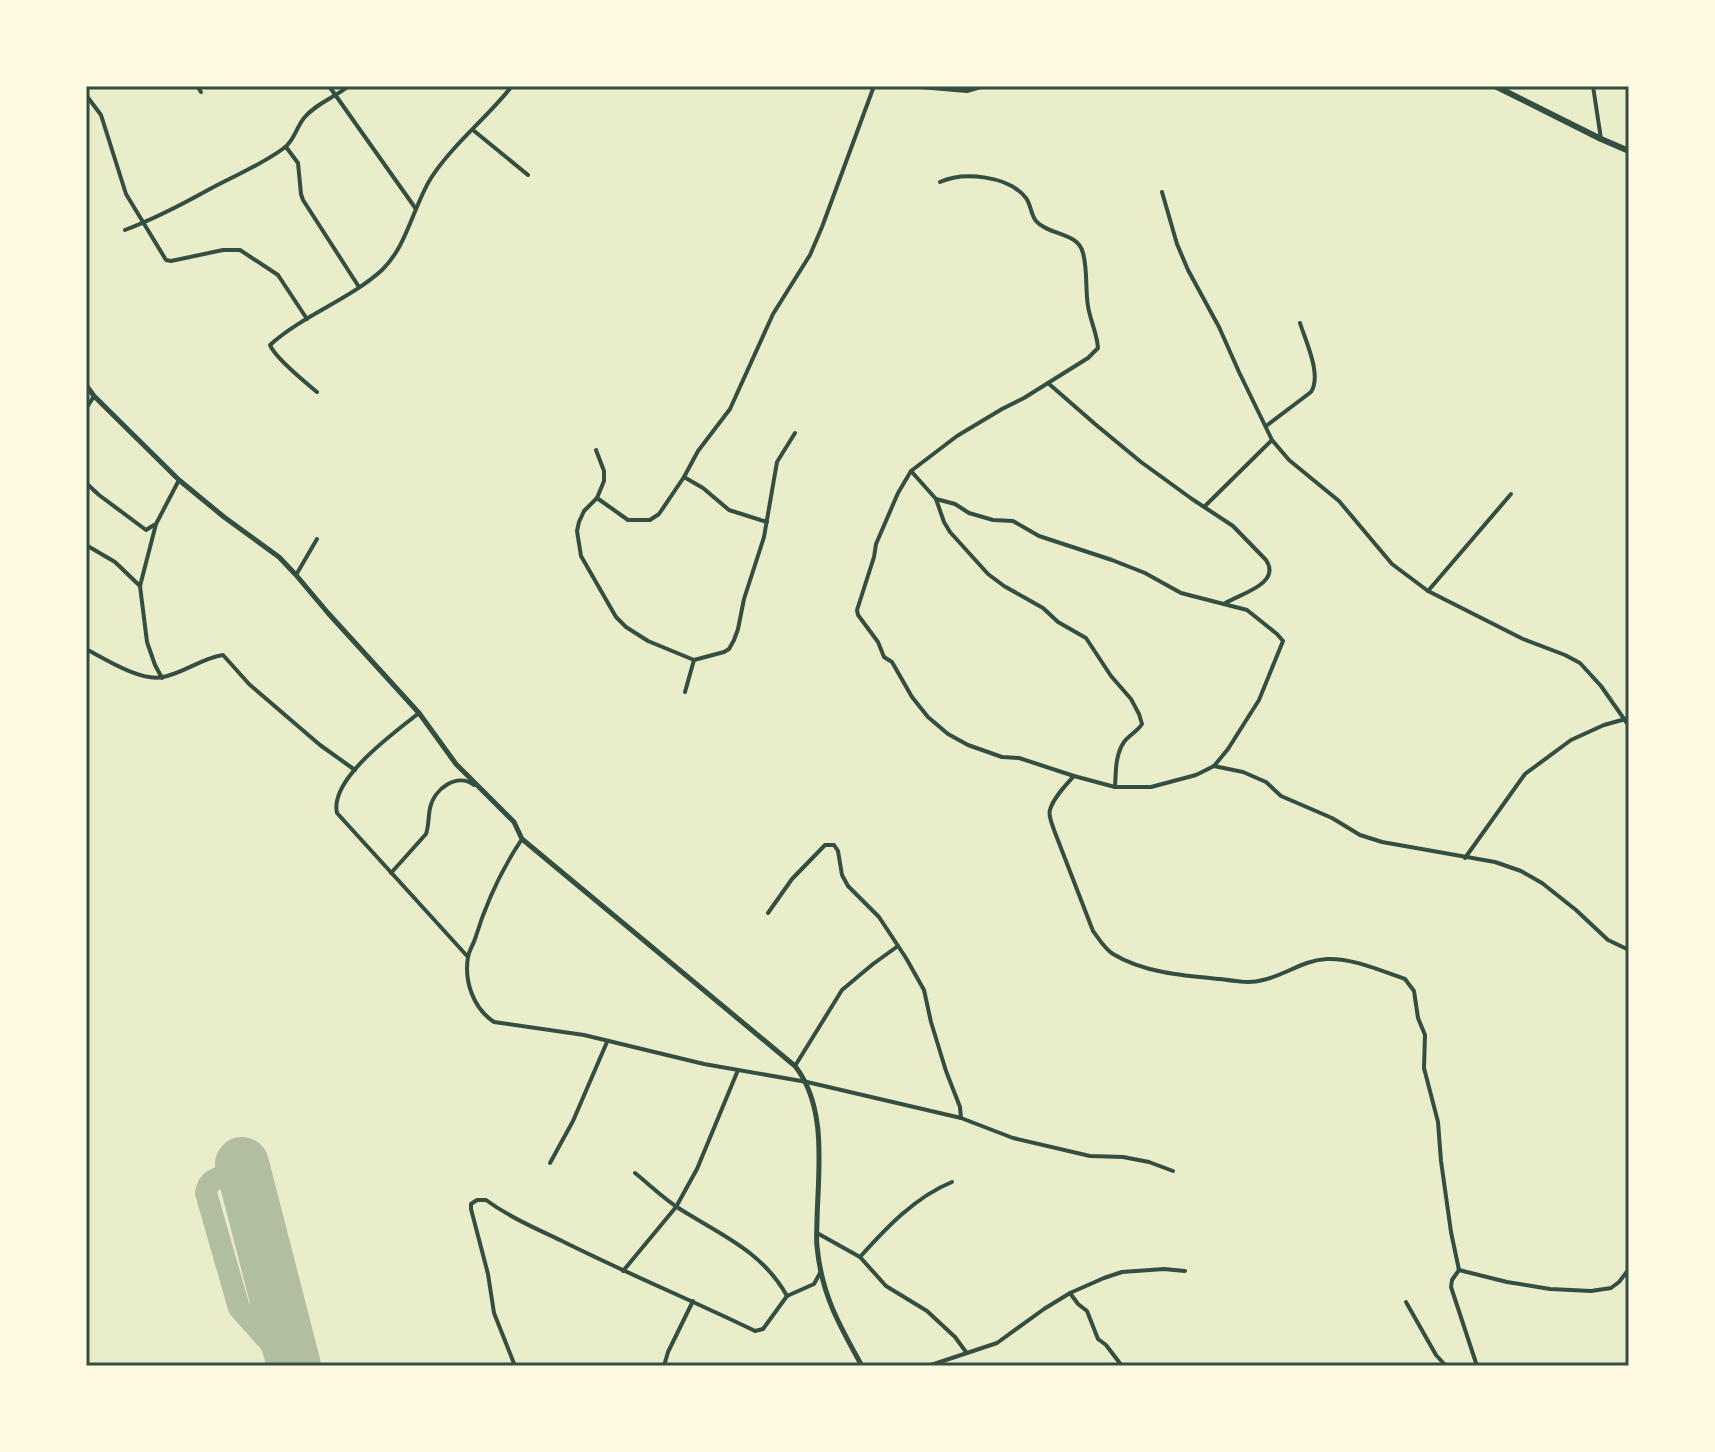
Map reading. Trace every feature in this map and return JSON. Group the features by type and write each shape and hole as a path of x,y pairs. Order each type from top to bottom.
{"main road":[{"path":"1495,86 1629,151"}],"street":[{"path":"197,86 201,92"},
{"path":"329,86 416,209"},
{"path":"125,230 145,223 257,166 291,142 303,119 312,110 349,86"},
{"path":"317,392 280,359 270,345 380,272 396,252 431,178 512,86"},
{"path":"597,498 628,520 650,520 659,514 698,451 730,409 768,322 810,255 874,86"},
{"path":"908,86 967,91 984,86"},
{"path":"1593,86 1601,139"},
{"path":"86,95 101,115 123,186 166,260 240,250 278,275 307,319"},
{"path":"473,130 528,175"},
{"path":"286,147 298,163 303,200 359,287"},
{"path":"936,499 993,520 1013,521 1039,536 1145,573 1181,593 1247,610 1283,641 1259,700 1214,766 1196,775 1151,787 1115,787 968,745 948,734 928,717 858,615 858,604 876,544 911,471 969,428 1024,398 1093,355 1098,348 1088,308 1080,246 1036,221 1027,200 1008,184 966,176 940,182"},
{"path":"1162,192 1188,270 1219,327 1272,440 1289,460 1339,501 1392,564 1428,591 1523,639 1580,663 1627,719 1629,726"},
{"path":"1266,426 1315,386 1317,377 1300,323"},
{"path":"1048,383 1175,488 1233,526 1270,566 1267,580 1222,605"},
{"path":"86,385 179,480 279,557 419,713 456,764 481,791"},
{"path":"86,409 94,396"},
{"path":"596,450 604,471 604,481 597,498 584,511 579,522 577,531 581,556 613,612 626,627 648,641 694,660 724,652 732,644 764,537 777,462 795,433"},
{"path":"1205,506 1272,440"},
{"path":"911,471 936,499 950,532 988,574 1086,638 1111,676 1131,699 1142,724 1121,747 1115,787"},
{"path":"684,477 729,510 767,522"},
{"path":"162,678 147,642 140,586 156,524 179,480"},
{"path":"86,483 146,530 156,524"},
{"path":"1428,591 1511,494"},
{"path":"296,575 317,539"},
{"path":"86,545 115,562 140,586"},
{"path":"86,649 129,671 162,678 223,655 249,684 320,745 355,770"},
{"path":"685,692 694,660"},
{"path":"419,713 366,756 334,803 337,813 468,957"},
{"path":"1465,858 1525,774 1571,740 1604,725 1627,719"},
{"path":"1214,766 1255,776 1281,796 1332,818 1360,835 1382,842 1495,862 1521,871 1542,883 1608,940 1629,950"},
{"path":"1074,776 1057,797 1050,810 1050,818 1093,931 1112,954 1149,969 1247,982 1261,981 1307,962 1342,960 1405,979 1411,985 1425,1035 1424,1068 1438,1122 1451,1232 1459,1270 1451,1287 1477,1366"},
{"path":"391,873 426,834 433,802 449,783 459,779 469,781 514,822 522,839 795,1066 807,1082 818,1140 816,1242 820,1273 837,1323 862,1366"},
{"path":"522,839 505,864 468,957 473,998 494,1022 584,1035 704,1064 807,1082 961,1118 1013,1138 1090,1156 1149,1162 1173,1171"},
{"path":"768,913 792,879 825,845 834,845 848,886 879,917 924,990 961,1118"},
{"path":"795,1066 842,990 898,946"},
{"path":"550,1163 573,1121 607,1041"},
{"path":"622,1271 676,1207 697,1169 738,1070"},
{"path":"635,1173 676,1207 750,1251 769,1269 787,1296"},
{"path":"860,1257 893,1220 952,1182"},
{"path":"515,1366 494,1313 488,1274 471,1209 471,1204 477,1200 486,1200 622,1271 759,1331 787,1296 814,1284 820,1273"},
{"path":"817,1233 860,1257 886,1286 927,1311 966,1352"},
{"path":"1459,1270 1522,1285 1591,1291 1611,1288 1629,1269"},
{"path":"928,1366 997,1343 1070,1293 1122,1272 1185,1271"},
{"path":"1070,1293 1087,1311 1098,1339 1122,1366"},
{"path":"666,1365 668,1352 693,1301"},
{"path":"1406,1302 1422,1333 1446,1366"}],"taxiway":[{"path":"245,1175 215,1179 206,1193 239,1308 291,1366"}],"runway":[{"path":"242,1164 294,1366"}]}
